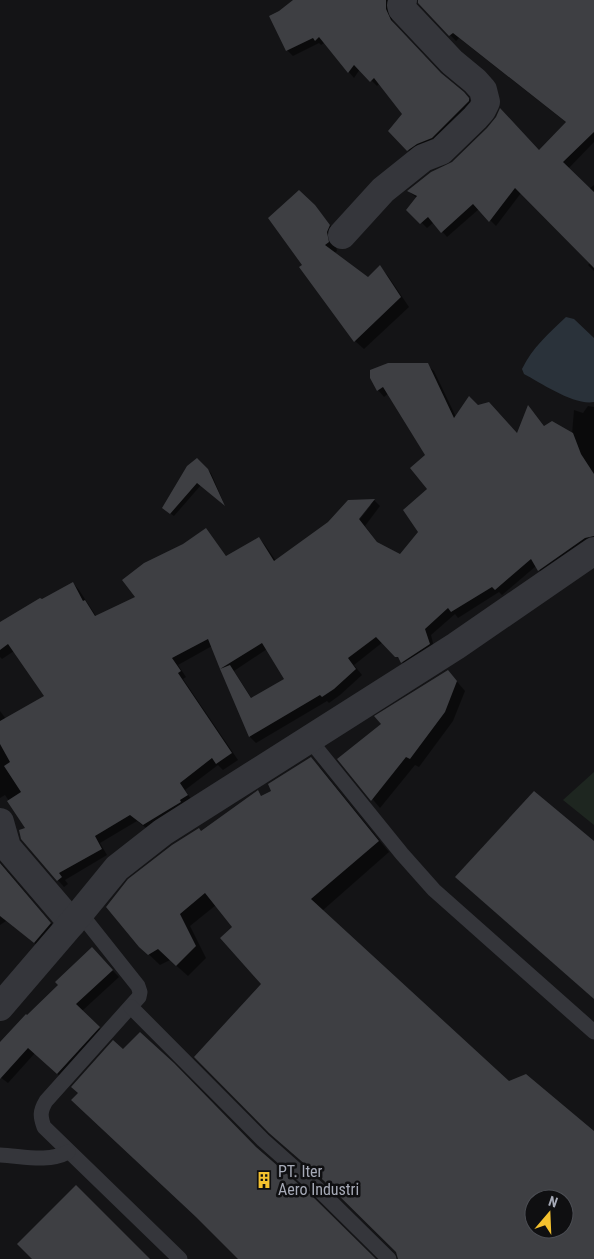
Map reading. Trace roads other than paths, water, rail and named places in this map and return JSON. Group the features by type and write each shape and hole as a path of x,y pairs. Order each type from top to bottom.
{"street":[{"path":"342,235 383,190 423,158 441,151 475,118 486,102 483,90 475,81 452,62 402,9 403,0"},
{"path":"0,1007 117,868 163,832 456,646 571,569 594,551"},
{"path":"0,822 7,847 76,918"}],"lane":[{"path":"309,739 402,854 434,890 594,1032"},
{"path":"76,918 138,986 140,992 139,997 46,1101 40,1117 44,1127 68,1152 180,1259"},
{"path":"131,1006 263,1140 316,1187 389,1259"},
{"path":"0,1155 46,1158 68,1152"}],"place":[{"name":"PT. Iter Aero Industri","path":"264,1180"}]}
